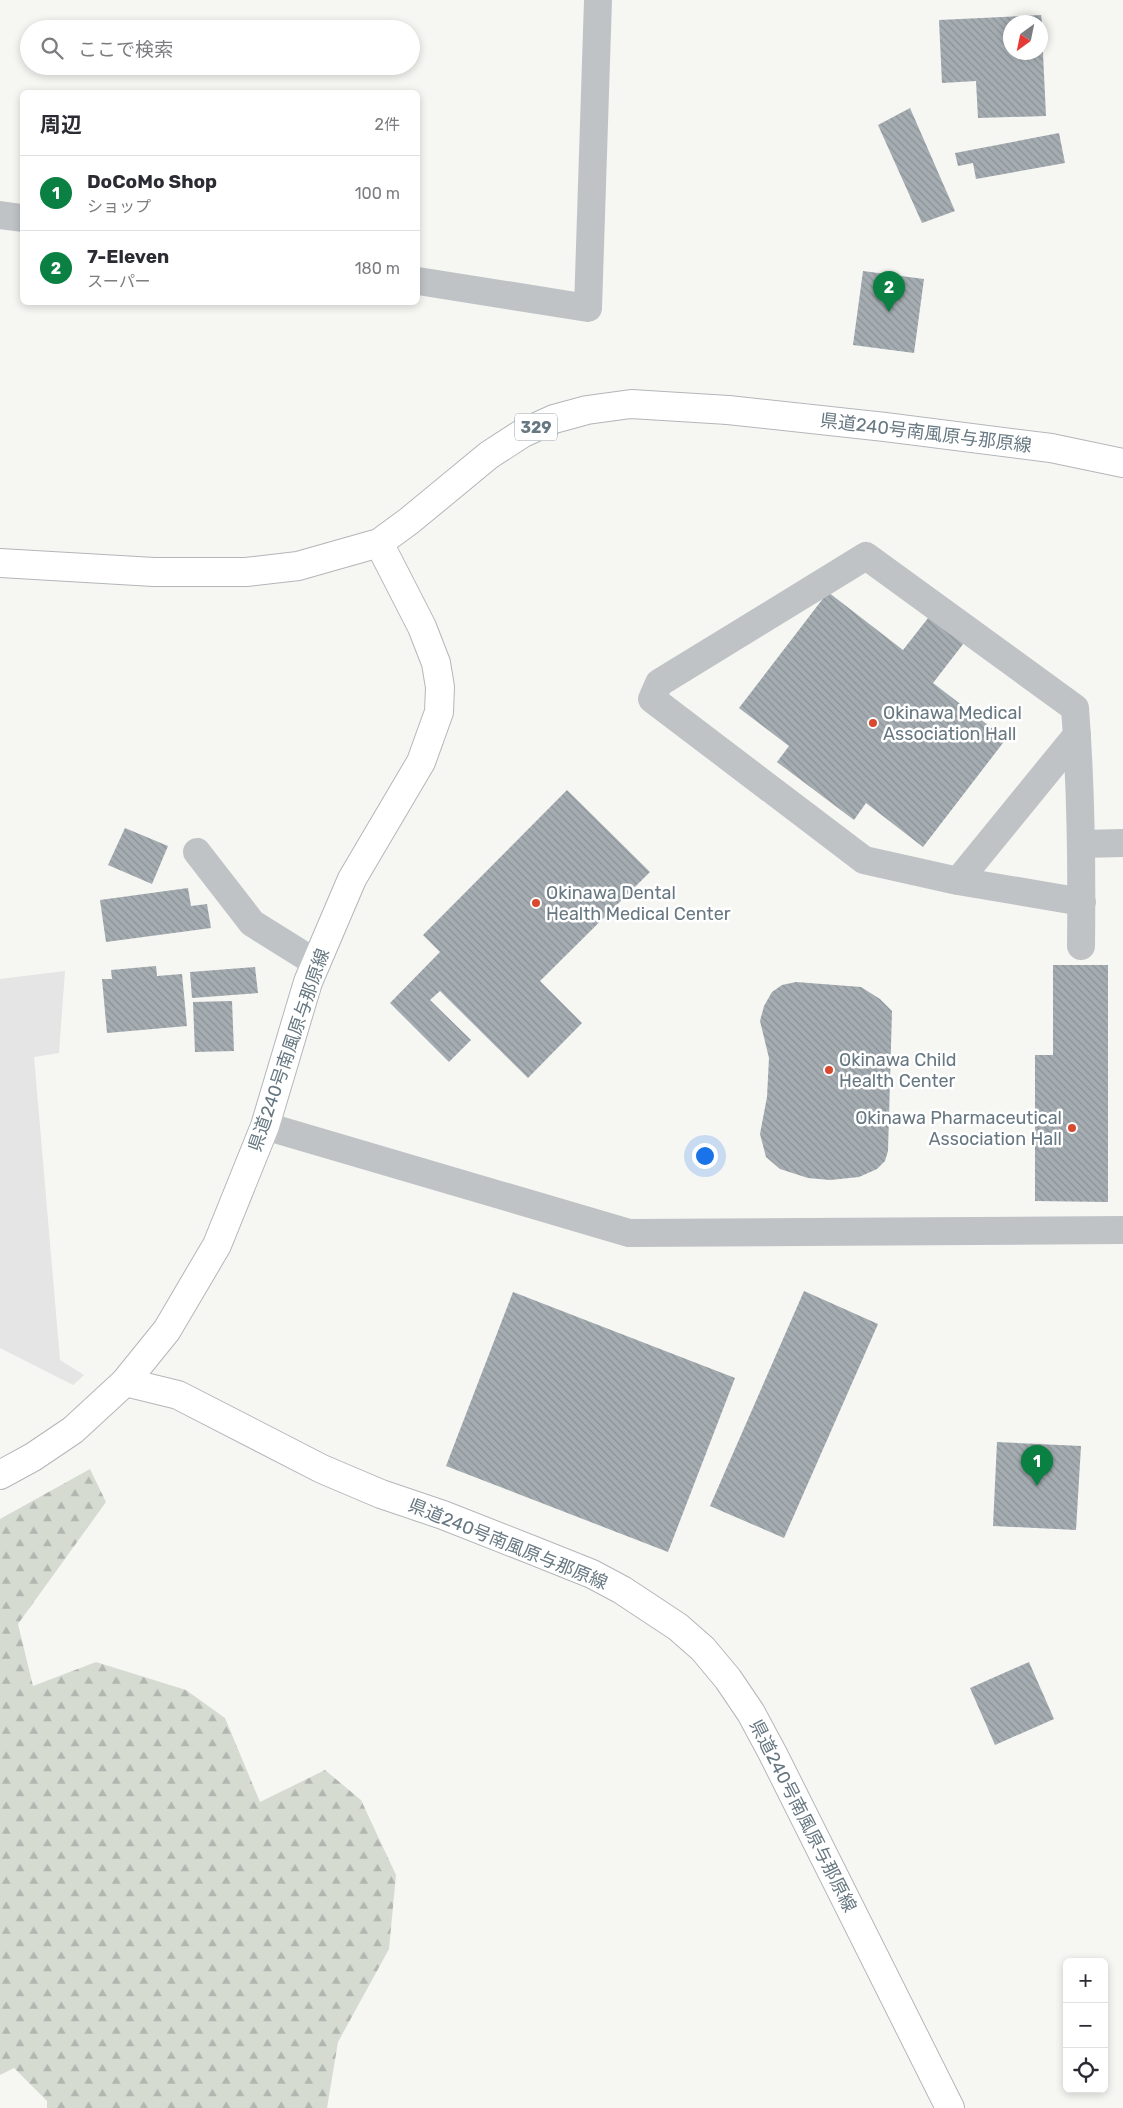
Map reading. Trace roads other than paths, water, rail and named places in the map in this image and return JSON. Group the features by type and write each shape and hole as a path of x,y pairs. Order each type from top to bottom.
{"main road":[{"name":"県道240号南風原与那原線","path":"0,1475 73,1430 125,1382 167,1330 217,1245 265,1126 308,982 352,879 421,762 439,712 440,687 436,663 422,627 379,543 410,521 489,455 523,433 554,419 587,410 631,404 728,410 885,427 1051,448 1123,463"},
{"name":"329","path":"0,563 154,572 246,572 298,566 379,543"},
{"name":"県道240号南風原与那原線","path":"125,1382 178,1395 331,1473 381,1494 592,1574 652,1608 678,1627 703,1649 728,1679 751,1713 950,2108"}],"street":[{"path":"420,281 588,308 598,0"},
{"path":"0,215 20,218"},
{"path":"1081,946 1082,902 1082,844 1076,708 866,556 659,682 652,699 864,860 958,881 1082,902"},
{"path":"958,881 1077,735"},
{"path":"1082,844 1123,843"},
{"path":"197,852 252,923 316,963"},
{"path":"265,1126 629,1233 1123,1230"}],"place":[{"name":"7-Eleven","path":"889,312"},
{"name":"Okinawa Medical Association Hall","path":"873,723"},
{"name":"Okinawa Dental Health Medical Center","path":"536,903"},
{"name":"Okinawa Child Health Center","path":"829,1070"},
{"name":"Okinawa Pharmaceutical Association Hall","path":"1072,1128"},
{"name":"DoCoMo Shop","path":"1037,1486"}]}
